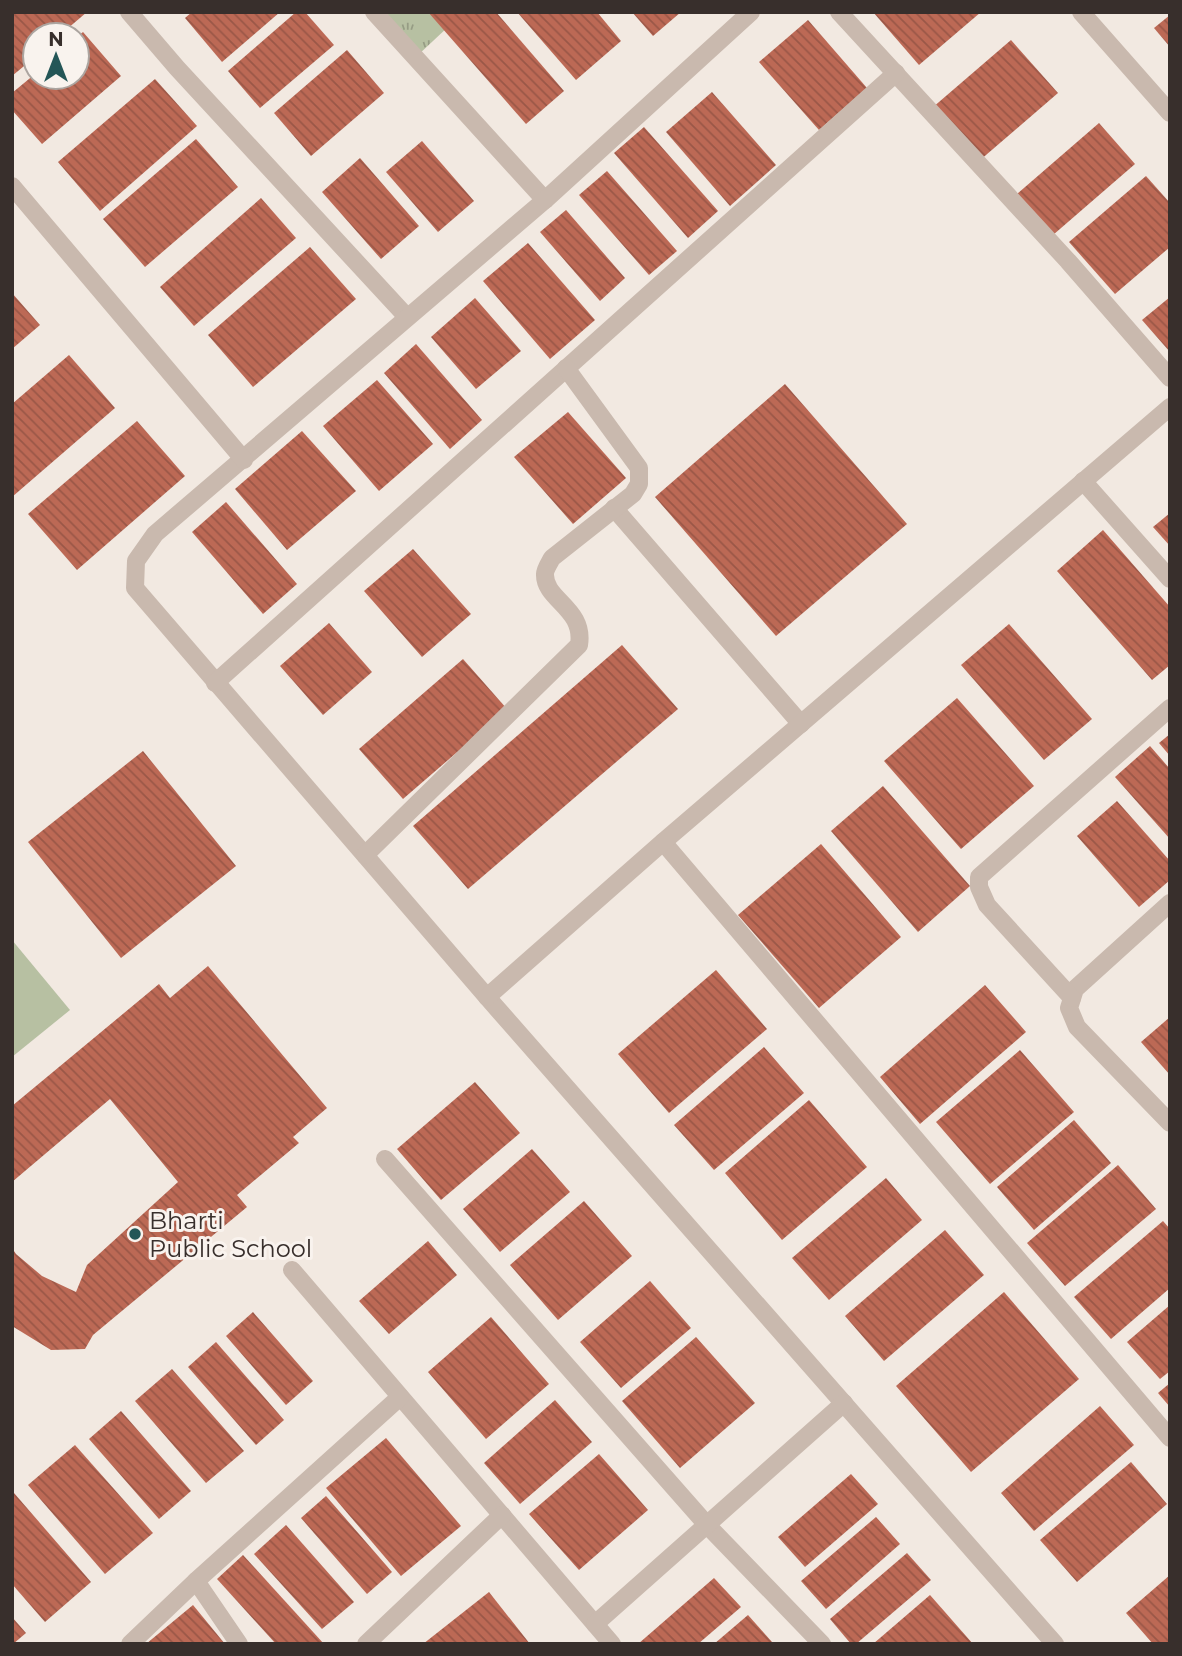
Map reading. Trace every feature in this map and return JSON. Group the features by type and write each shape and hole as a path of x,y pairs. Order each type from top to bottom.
{"street":[{"path":"129,12 177,68 407,317"},
{"path":"374,12 545,200"},
{"path":"751,12 545,200 155,534 136,561 135,588 487,997 1055,1644"},
{"path":"839,12 1068,261 1170,378"},
{"path":"1082,12 1170,113"},
{"path":"215,682 895,74"},
{"path":"12,186 244,460"},
{"path":"365,855 579,646 581,632 573,616 549,587 545,574 552,558 633,494 639,484 639,468 566,368"},
{"path":"487,997 663,842 1170,407"},
{"path":"1083,481 1170,579"},
{"path":"614,508 801,724"},
{"path":"1072,998 987,905 979,887 979,877 1170,708"},
{"path":"663,842 1170,1438"},
{"path":"1170,903 1083,980 1075,989 1069,1009 1077,1027 1170,1123"},
{"path":"385,1159 707,1525 822,1644"},
{"path":"292,1270 612,1644"},
{"path":"130,1644 195,1581 400,1397"},
{"path":"595,1624 844,1403"},
{"path":"366,1644 502,1515"},
{"path":"195,1581 239,1644"}],"green space":[{"path":"380,12 464,12 418,55"},
{"path":"12,940 70,1010 12,1057"}],"building":[{"path":"12,12 87,12 76,21 21,21 21,69 12,76"},
{"path":"192,12 280,12 222,62 185,18"},
{"path":"296,12 305,12 334,45 260,108 228,71"},
{"path":"428,12 496,12 564,91 526,124"},
{"path":"517,12 597,12 621,41 576,80"},
{"path":"632,12 681,12 653,36"},
{"path":"873,12 981,12 919,65"},
{"path":"1170,15 1170,47 1154,28"},
{"path":"808,20 867,88 819,130 759,62"},
{"path":"1011,40 1058,93 979,161 932,108"},
{"path":"91,41 121,76 42,144 12,110 12,93 21,86 21,91 91,91"},
{"path":"347,50 384,93 311,156 274,113"},
{"path":"155,79 197,126 100,211 58,162"},
{"path":"712,92 776,165 730,206 666,132"},
{"path":"1099,123 1135,164 1053,235 1017,194"},
{"path":"644,127 718,211 688,238 614,153"},
{"path":"196,139 238,187 145,267 103,219"},
{"path":"422,141 474,201 438,232 386,172"},
{"path":"360,158 419,226 381,259 322,192"},
{"path":"607,171 677,251 649,275 579,195"},
{"path":"1146,176 1170,203 1170,247 1115,294 1069,242"},
{"path":"261,198 296,238 194,326 160,287"},
{"path":"566,210 625,278 600,301 540,232"},
{"path":"528,243 595,320 550,359 483,281"},
{"path":"310,247 356,299 253,387 208,335"},
{"path":"12,293 40,325 12,349"},
{"path":"1170,297 1170,352 1142,320"},
{"path":"475,298 521,351 476,389 431,337"},
{"path":"416,344 482,420 450,449 384,373"},
{"path":"69,355 115,408 12,497 12,404"},
{"path":"377,380 433,444 379,491 323,426"},
{"path":"785,384 907,524 776,636 655,497"},
{"path":"568,412 626,478 573,524 514,457"},
{"path":"137,421 185,476 77,570 28,514"},
{"path":"302,431 356,491 287,550 235,489"},
{"path":"226,502 297,584 263,614 192,532"},
{"path":"1170,513 1170,546 1153,527"},
{"path":"1103,530 1170,607 1170,665 1152,680 1057,571"},
{"path":"413,549 471,614 422,657 364,591"},
{"path":"329,623 372,672 323,715 280,666"},
{"path":"1009,624 1092,719 1044,760 961,665"},
{"path":"622,645 678,709 468,889 413,826"},
{"path":"463,659 507,709 403,799 359,749"},
{"path":"957,698 1034,786 961,849 884,761"},
{"path":"1170,734 1170,756 1159,743"},
{"path":"1150,746 1170,769 1170,839 1115,777"},
{"path":"143,751 236,866 121,958 28,842"},
{"path":"883,786 970,886 918,932 831,831"},
{"path":"1117,801 1170,861 1170,880 1139,907 1077,836"},
{"path":"821,844 901,937 819,1008 738,915"},
{"path":"208,966 327,1108 293,1137 299,1143 237,1195 247,1207 93,1335 85,1349 51,1350 12,1326 12,1248 42,1276 76,1292 87,1265 178,1182 110,1099 12,1182 12,1106 159,984 170,998"},
{"path":"716,970 767,1029 669,1113 618,1054"},
{"path":"985,985 1026,1032 920,1124 880,1077"},
{"path":"1170,1017 1170,1075 1141,1042"},
{"path":"764,1047 804,1093 714,1170 674,1125"},
{"path":"1020,1050 1074,1112 990,1184 936,1122"},
{"path":"475,1082 520,1133 441,1200 397,1149"},
{"path":"809,1100 867,1167 782,1240 725,1173"},
{"path":"1074,1120 1111,1163 1034,1230 997,1187"},
{"path":"532,1149 570,1192 500,1252 463,1209"},
{"path":"1118,1165 1156,1209 1065,1286 1027,1243"},
{"path":"886,1178 922,1220 829,1300 792,1258"},
{"path":"584,1201 632,1256 558,1320 510,1265"},
{"path":"1163,1221 1170,1229 1170,1288 1111,1339 1074,1297"},
{"path":"945,1230 984,1275 884,1361 845,1316"},
{"path":"428,1241 457,1275 389,1334 359,1301"},
{"path":"650,1281 691,1328 621,1388 580,1342"},
{"path":"1004,1292 1079,1379 971,1472 896,1386"},
{"path":"1170,1305 1170,1371 1160,1379 1127,1342"},
{"path":"253,1312 313,1381 286,1405 226,1336"},
{"path":"491,1317 549,1384 486,1439 428,1372"},
{"path":"696,1337 755,1403 680,1468 622,1401"},
{"path":"216,1342 284,1420 256,1445 188,1367"},
{"path":"172,1369 244,1451 206,1483 135,1401"},
{"path":"1170,1383 1170,1407 1158,1393"},
{"path":"555,1400 592,1442 520,1504 484,1463"},
{"path":"1100,1406 1134,1445 1034,1531 1001,1493"},
{"path":"121,1411 191,1491 159,1519 89,1439"},
{"path":"386,1438 461,1526 401,1576 326,1488"},
{"path":"75,1445 153,1533 105,1574 28,1485"},
{"path":"599,1454 648,1510 579,1570 529,1514"},
{"path":"1131,1462 1167,1504 1077,1582 1040,1540"},
{"path":"851,1474 878,1504 805,1567 778,1537"},
{"path":"14,1493 91,1582 45,1622 12,1584"},
{"path":"326,1496 392,1572 367,1594 301,1518"},
{"path":"876,1517 900,1544 826,1609 801,1581"},
{"path":"286,1525 354,1602 322,1629 254,1554"},
{"path":"907,1553 931,1580 856,1644 851,1644 830,1619"},
{"path":"243,1555 324,1644 276,1644 217,1579"},
{"path":"1170,1575 1170,1644 1153,1644 1126,1613"},
{"path":"714,1578 741,1607 698,1644 638,1644"},
{"path":"489,1592 530,1644 423,1644"},
{"path":"930,1595 973,1644 873,1644"},
{"path":"193,1605 225,1644 146,1644"},
{"path":"748,1615 772,1642 714,1644"},
{"path":"12,1617 26,1633 13,1644 12,1644"}],"place":[{"name":"Bharti Public School","path":"135,1234"}]}
